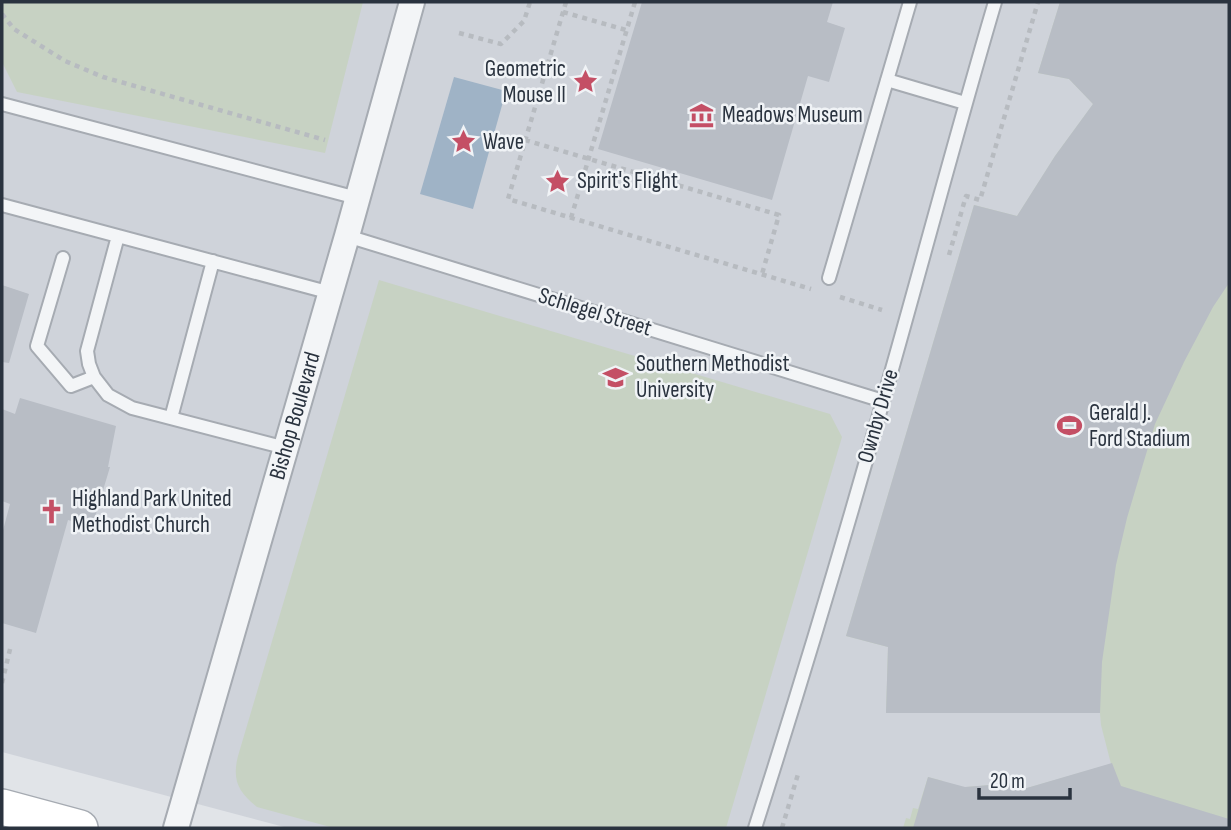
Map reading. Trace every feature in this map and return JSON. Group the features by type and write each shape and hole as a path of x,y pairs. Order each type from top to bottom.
{"main road":[{"path":"2,807 80,828"}],"street":[{"name":"Bishop Boulevard","path":"176,828 412,2"}],"lane":[{"path":"829,278 910,2"},
{"name":"Ownby Drive","path":"755,828 883,401 995,2"},
{"path":"887,80 965,103"},
{"path":"2,95 8,106 357,198"},
{"path":"2,205 331,293"},
{"path":"118,236 87,351 94,377 108,395 132,408 286,449"},
{"name":"Schlegel Street","path":"347,236 883,401"},
{"path":"62,258 37,346 71,386 94,377"},
{"path":"171,418 213,261"}],"path":[{"path":"459,33 501,44 524,20 530,2"},
{"path":"566,2 508,199 815,290"},
{"path":"571,218 635,2"},
{"path":"947,262 966,197 980,200 1038,2"},
{"path":"563,12 626,30"},
{"path":"2,13 15,29 35,42 65,61 103,77 325,140"},
{"path":"525,140 779,215 762,274"},
{"path":"829,294 883,310"},
{"path":"2,683 11,645"},
{"path":"782,828 801,762"}],"shaded area":[{"name":"Southern Methodist University","path":"2,2 1229,2 1229,828 288,828 2,752"}],"green space":[{"path":"2,2 363,2 325,153 17,92 2,62"},
{"name":"Gerald J. Ford Stadium","path":"1060,2 1229,2 1229,828 903,828 906,818 910,819 913,808 918,809 928,777 943,781 942,789 1016,783 1020,790 1111,764 1100,713 886,713 888,647 846,636 974,205 1017,216 1055,156 1093,104 1069,79 1038,73"},
{"path":"379,280 830,414 842,437 726,828 334,828 257,807 241,791 236,779 238,756"}],"water":[{"path":"454,77 506,91 473,209 420,194"}],"building":[{"name":"Meadows Museum","path":"642,2 833,2 827,22 845,28 829,82 808,76 772,200 598,149"},
{"name":"Gerald J. Ford Stadium","path":"1060,2 1229,2 1229,283 1184,362 1155,424 1116,565 1102,662 1100,713 886,713 888,647 846,636 974,205 1017,216 1055,156 1093,104 1069,79 1038,73"},
{"path":"2,285 29,294 9,363 2,362"},
{"name":"Highland Park United Methodist Church","path":"20,398 116,426 110,467 92,527 68,520 36,633 2,623 2,534 10,504 2,501 2,409 15,414"},
{"path":"1112,763 1121,786 1229,819 1229,828 913,828 928,777 965,787 1016,783 1020,790"}],"place":[{"name":"Geometric Mouse II","path":"586,82"},
{"name":"Meadows Museum","path":"702,115"},
{"name":"Wave","path":"463,142"},
{"name":"Spirit's Flight","path":"557,181"},
{"name":"Southern Methodist University","path":"616,377"},
{"name":"Gerald J. Ford Stadium","path":"1069,426"},
{"name":"Highland Park United Methodist Church","path":"52,512"}]}
